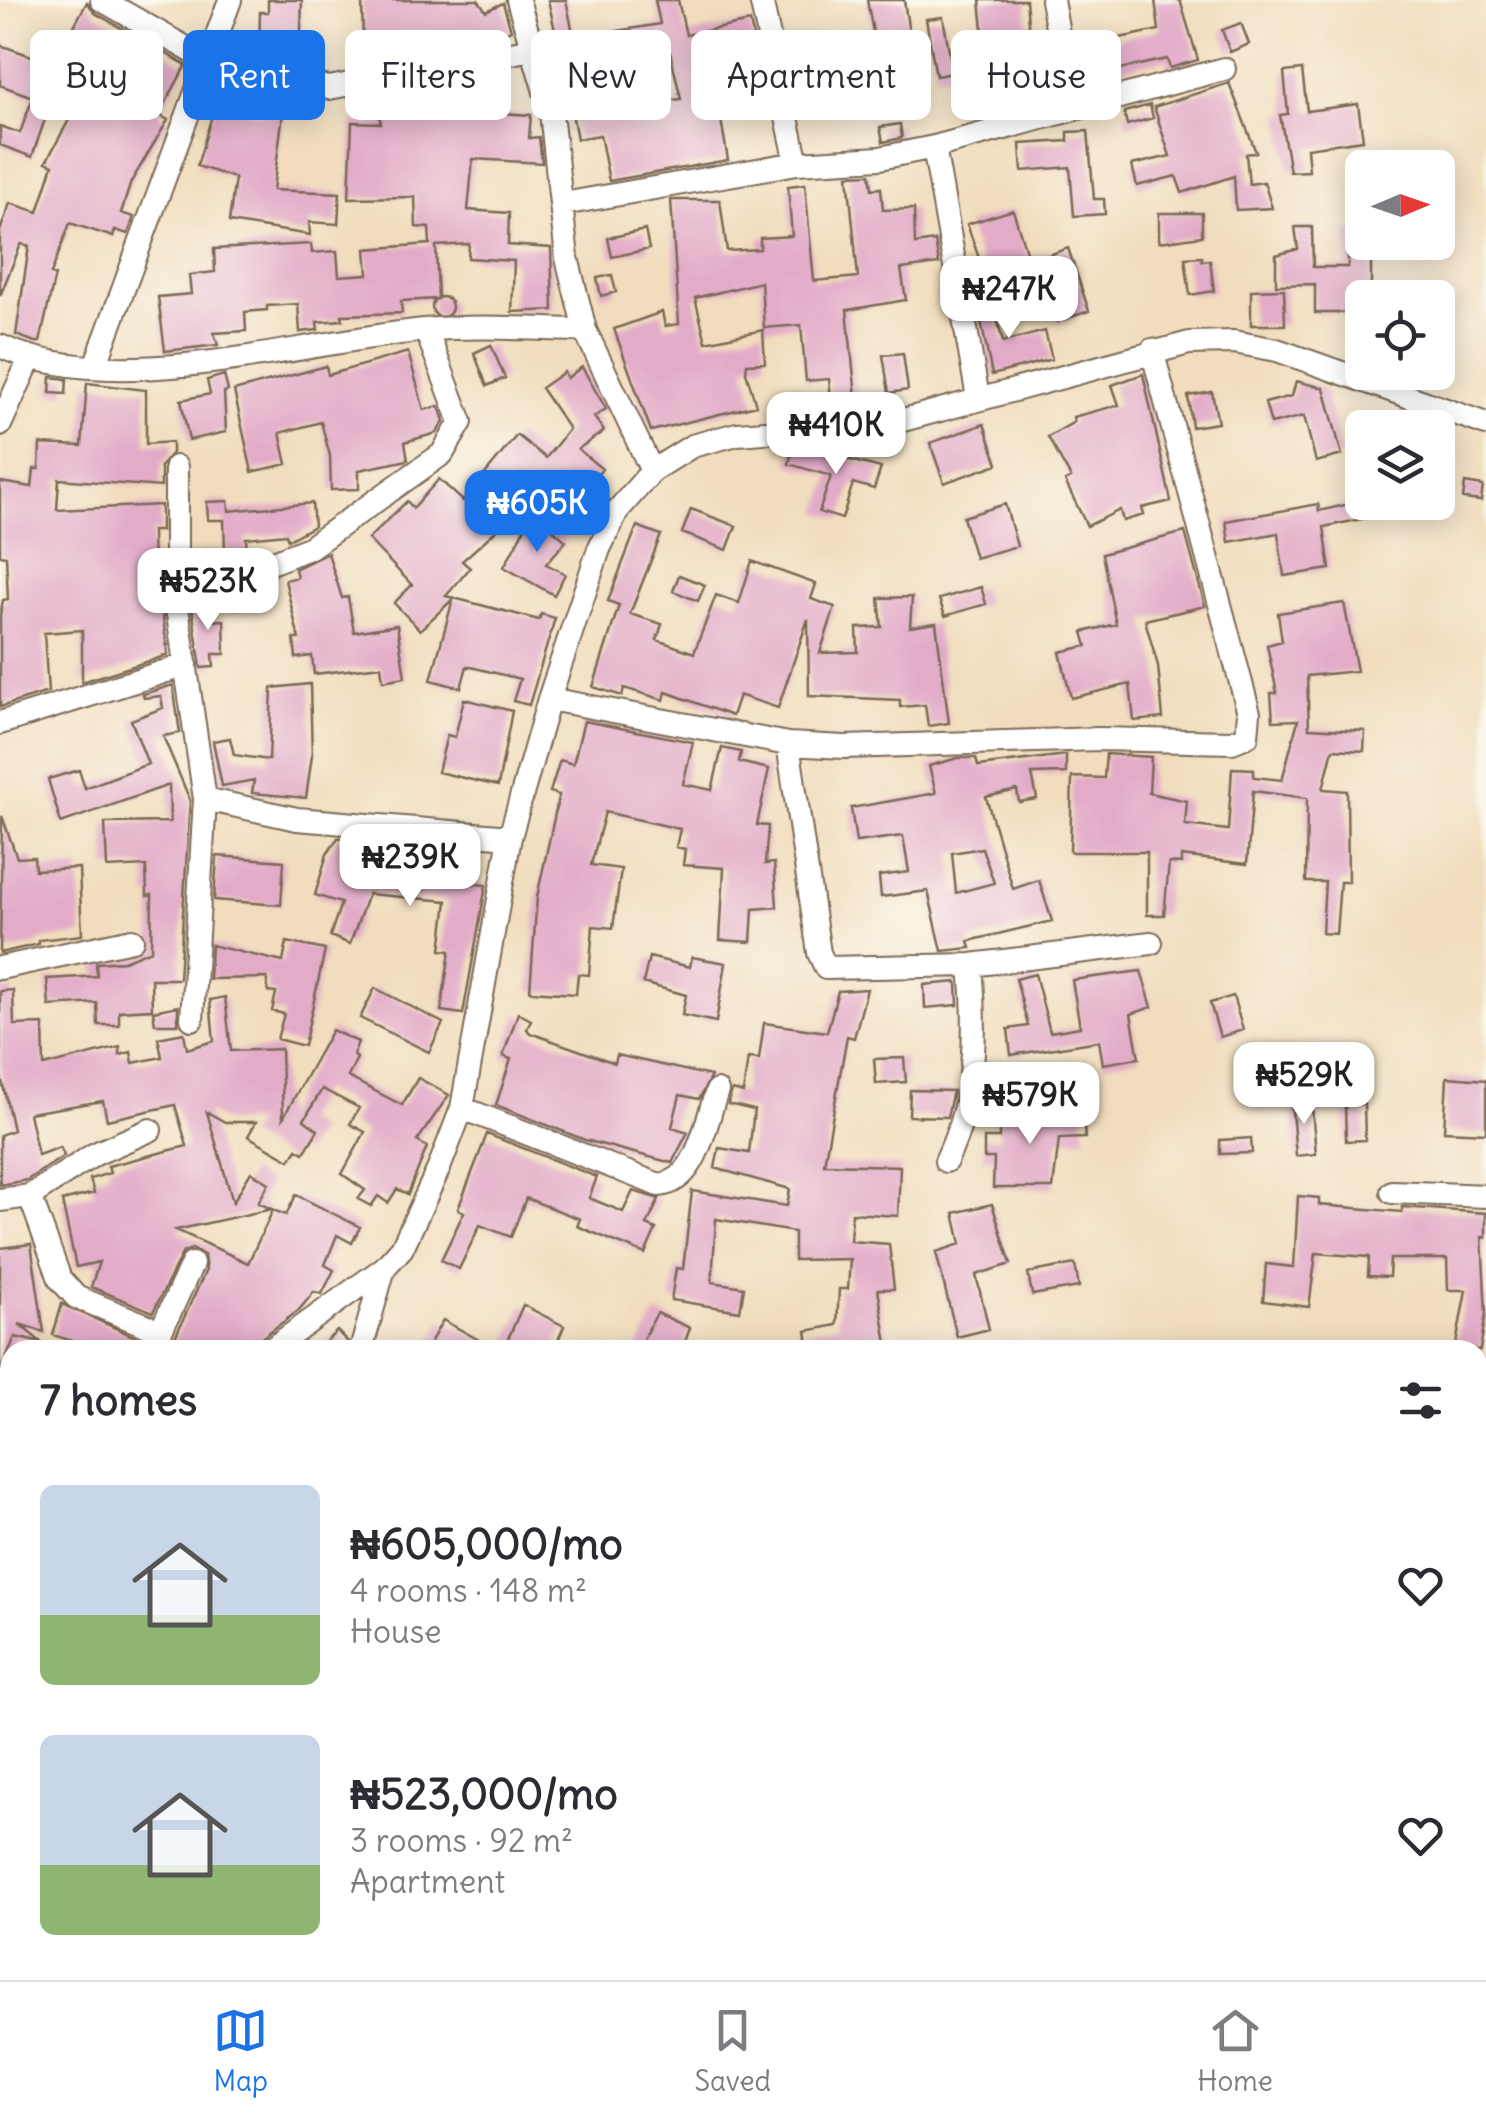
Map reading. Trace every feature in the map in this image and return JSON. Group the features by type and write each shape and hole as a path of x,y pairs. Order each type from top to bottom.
{"street":[{"path":"102,0 183,45"},
{"path":"220,30 230,0"},
{"path":"518,0 531,46"},
{"path":"761,0 797,163"},
{"path":"1052,0 1058,30"},
{"path":"325,87 531,49"},
{"path":"1121,96 1224,69"},
{"path":"95,366 185,120"},
{"path":"551,120 564,204 567,258 584,330 652,471"},
{"path":"564,204 797,163 880,158 1032,120"},
{"path":"934,147 978,398"},
{"path":"0,346 29,361 168,366 426,330 584,330"},
{"path":"234,598 250,594 268,564 309,548 442,454 461,422 426,330"},
{"path":"284,1340 384,1268 402,1248 462,1108 510,837 549,700 599,549 618,510 652,471 692,446 737,434 892,423 1189,343 1234,342 1277,350 1482,424"},
{"path":"549,700 788,744 844,747 1099,739 1232,742 1246,736 1249,713 1152,350"},
{"path":"0,425 29,361"},
{"path":"176,467 176,601 205,799 192,1020"},
{"path":"0,723 186,665"},
{"path":"788,744 818,954 826,968 971,965 1151,944"},
{"path":"205,799 297,819 510,837"},
{"path":"0,968 132,940"},
{"path":"946,1161 960,1131 976,1051 971,965"},
{"path":"462,1108 659,1184 673,1184 686,1175 717,1091"},
{"path":"0,1200 30,1196 95,1154 150,1130"},
{"path":"1392,1192 1486,1196"},
{"path":"30,1196 60,1279 76,1297 156,1340 192,1264"},
{"path":"364,1340 384,1268"}],"building":[{"path":"268,0 302,0 301,30 260,30 260,12 268,12"},
{"path":"362,0 478,0 486,11 503,3 511,30 363,30"},
{"path":"548,0 566,0 572,30 555,30"},
{"path":"655,0 678,0 686,35 691,34 691,120 721,120 728,160 609,181 600,135 577,139 573,120 671,120 671,100 681,99 671,56 671,30 623,30 660,24"},
{"path":"867,0 904,0 909,30 873,30"},
{"path":"980,0 1026,0 1029,30 983,30"},
{"path":"1155,0 1180,0 1198,60 1170,68 1167,59 1121,69 1121,38 1159,30"},
{"path":"87,2 95,13 125,30 81,30 74,26"},
{"path":"943,17 951,73 936,76 931,30 926,19"},
{"path":"750,22 752,30 711,30"},
{"path":"1241,23 1249,44 1230,52 1222,30"},
{"path":"0,45 30,55 30,96 0,85"},
{"path":"163,52 183,63 163,108"},
{"path":"1302,70 1307,111 1358,104 1363,140 1307,148 1309,171 1290,172 1280,115 1288,114 1284,72"},
{"path":"1229,83 1256,152 1246,154 1249,184 1264,182 1272,208 1236,210 1234,176 1182,193 1176,176 1137,186 1132,165 1170,156 1154,107"},
{"path":"30,105 30,120 45,120 32,157 0,145 0,126 20,133"},
{"path":"1150,105 1153,118 1127,125 1124,112"},
{"path":"511,114 531,115 529,138 539,137 542,163 473,159 468,210 509,213 508,245 551,248 553,310 512,312 514,261 468,258 469,244 436,246 438,299 401,301 402,313 342,315 343,320 317,322 318,330 300,332 298,304 267,306 267,310 245,312 246,331 214,333 218,345 165,351 158,297 191,294 189,275 215,272 214,249 311,244 312,253 337,251 339,276 368,274 366,249 430,244 429,228 416,227 415,197 349,198 352,122 381,123 380,120 511,120"},
{"path":"69,120 168,120 131,182 121,213 134,217 128,234 115,230 113,237 70,223 51,274 55,275 40,342 35,342 16,335 29,246 21,244 0,296 0,231 10,203 38,212 53,165 46,162"},
{"path":"211,120 282,120 273,190 340,193 338,224 309,222 310,235 229,222 235,178 197,166"},
{"path":"900,124 902,138 883,142 880,127"},
{"path":"1088,131 1094,199 1104,199 1105,214 1074,216 1070,167 1022,171 1020,144 1068,141 1068,132"},
{"path":"870,174 872,189 881,188 883,210 914,209 915,244 935,241 939,264 901,269 906,300 847,310 856,397 831,400 829,379 806,381 801,325 764,328 761,282 695,298 706,342 763,330 765,363 747,364 746,372 756,405 651,431 614,329 662,312 665,326 679,324 671,200 720,200 727,251 760,249 760,238 792,236 788,186 805,184 814,281 858,277 848,175"},
{"path":"1013,210 1032,271 988,284 967,224"},
{"path":"1159,213 1202,213 1202,236 1159,242"},
{"path":"1295,227 1312,227 1313,267 1348,267 1348,260 1371,260 1371,280 1345,280 1345,313 1315,313 1315,284 1276,285 1276,255 1298,249"},
{"path":"645,230 649,249 612,257 608,238"},
{"path":"1068,248 1089,311 1057,322 1035,260"},
{"path":"1202,257 1202,261 1210,260 1214,291 1190,295 1185,258"},
{"path":"612,275 616,292 601,296 597,278"},
{"path":"989,288 1003,342 1045,331 1052,359 992,375 975,292"},
{"path":"1284,289 1285,325 1251,325 1251,290"},
{"path":"442,297 452,307 442,317 432,307"},
{"path":"491,345 505,378 487,386 474,353"},
{"path":"408,352 424,410 439,406 444,421 437,433 405,442 408,460 359,470 359,489 331,490 330,456 321,422 280,433 287,464 252,472 234,391 326,366 328,375"},
{"path":"903,353 908,390 889,393 883,355"},
{"path":"582,367 606,409 594,417 604,431 578,449 602,469 572,508 547,486 549,483 462,561 470,568 446,596 539,620 541,614 555,618 529,705 513,701 520,679 467,666 461,688 431,680 453,599 420,630 394,603 412,585 368,539 407,501 413,508 439,479 463,501 517,435 546,458 569,429 541,388 564,372 567,378"},
{"path":"1143,374 1171,501 1142,508 1144,515 1123,521 1120,510 1087,526 1065,481 1071,478 1048,437 1074,422 1073,417 1119,405 1112,385"},
{"path":"224,375 228,391 224,392 226,432 189,440 181,400 210,394 207,380"},
{"path":"51,377 67,379 66,394 50,393"},
{"path":"1296,381 1324,388 1342,455 1316,462 1304,416 1271,424 1265,403 1292,396"},
{"path":"87,383 146,390 146,444 172,442 172,453 161,466 161,487 59,479 57,510 161,505 161,531 152,531 153,572 155,603 161,603 168,655 82,682 82,630 44,633 48,692 0,707 0,615 3,600 8,599 6,556 0,555 0,482 32,487 34,469 39,469 40,444 82,446"},
{"path":"1212,392 1218,423 1192,427 1188,396"},
{"path":"984,424 998,464 944,483 930,443"},
{"path":"794,445 881,468 874,489 853,483 842,519 819,512 831,476 789,464"},
{"path":"1465,483 1483,486 1481,501 1463,499"},
{"path":"228,501 229,511 312,503 314,526 288,540 286,534 246,538 248,569 242,579 223,580 221,590 203,591 201,552 225,551 224,520 208,520 207,502"},
{"path":"1005,504 1017,546 975,558 963,517"},
{"path":"1318,504 1319,511 1345,505 1345,520 1357,520 1324,527 1330,569 1284,576 1278,533 1229,542 1226,521"},
{"path":"691,509 736,526 727,550 682,533"},
{"path":"533,512 566,541 546,564 565,574 554,595 504,567"},
{"path":"637,526 661,535 630,614 662,624 657,640 694,653 716,595 739,603 752,561 816,584 811,599 835,607 820,653 858,652 857,628 882,627 879,598 912,597 910,627 936,623 949,723 928,726 925,705 900,707 900,700 809,696 808,619 778,708 739,695 732,716 666,692 664,700 624,688 622,696 593,687 619,605 608,601"},
{"path":"1185,532 1205,606 1145,620 1158,666 1163,718 1134,721 1130,684 1071,698 1060,652 1087,646 1083,632 1116,624 1102,554"},
{"path":"328,553 342,598 348,597 354,632 397,625 405,677 383,681 381,666 314,674 312,656 296,658 294,639 299,639 285,580 297,577 295,569"},
{"path":"679,575 705,585 698,601 673,591"},
{"path":"981,587 986,604 945,616 939,599"},
{"path":"210,600 210,621 224,620 225,654 213,654 214,667 201,668 191,601"},
{"path":"1344,603 1357,671 1307,676 1309,728 1365,731 1364,751 1333,749 1323,789 1347,791 1348,882 1340,882 1336,934 1322,933 1325,882 1306,882 1307,798 1253,791 1247,864 1181,856 1181,864 1169,863 1164,915 1147,915 1147,852 1070,852 1072,777 1104,778 1106,754 1151,757 1149,793 1187,801 1185,825 1228,830 1232,768 1254,769 1254,777 1282,780 1298,720 1273,721 1271,693 1277,693 1267,645 1282,641 1278,613"},
{"path":"310,684 312,755 306,798 252,793 254,780 222,786 213,741 230,738 234,755 269,760 272,688"},
{"path":"173,685 180,733 163,736 190,800 179,979 151,979 152,1009 119,1011 119,1025 98,1025 97,1003 49,1006 47,979 97,976 96,963 124,961 151,950 152,895 147,896 146,866 107,868 105,823 170,822 169,785 61,823 48,779 79,770 85,788 148,764 131,720 163,708 161,696 144,698 143,694"},
{"path":"464,699 512,711 498,786 438,772 447,735 455,737"},
{"path":"584,721 693,742 683,784 712,790 722,748 741,752 739,762 769,769 757,825 768,826 765,864 774,863 777,907 753,909 751,942 720,940 724,868 683,865 685,849 676,847 680,829 605,812 591,865 621,869 613,928 593,926 589,975 578,974 576,994 530,991 537,897 559,795 550,792 560,760 573,764"},
{"path":"1066,755 1066,773 1032,774 1037,799 1019,802 1017,790 986,797 1013,889 1039,880 1052,921 969,941 971,948 942,951 928,891 881,897 879,876 909,872 903,836 856,842 851,808 936,793 929,766 958,758 976,758 978,766","holes":["982,848 994,883 956,893 952,853"]},
{"path":"2,816 17,858 34,857 35,870 79,868 82,935 39,940 39,944 0,953"},
{"path":"338,838 357,839 344,869 382,883 383,875 407,877 411,846 429,848 425,879 486,885 463,1014 441,1011 450,951 441,950 447,901 368,894 350,944 330,936 341,903 315,895 327,854"},
{"path":"217,856 284,861 281,905 214,900"},
{"path":"287,942 325,950 304,1046 277,1039 284,1014 272,1011 276,993 268,992 267,978 209,979 211,945 283,962"},
{"path":"649,957 690,967 692,957 726,963 716,1022 682,1015 686,995 643,983"},
{"path":"1141,971 1152,1007 1131,1014 1139,1058 1103,1064 1099,1041 1011,1055 1008,1029 1028,1026 1016,979 1035,974 1050,1032 1080,1027 1072,980"},
{"path":"957,982 958,1005 925,1008 924,985"},
{"path":"375,988 443,1023 429,1052 360,1018"},
{"path":"867,989 854,1038 847,1036 824,1164 900,1166 898,1216 852,1213 850,1241 889,1244 894,1289 878,1289 886,1340 807,1340 806,1331 837,1325 839,1289 848,1289 850,1259 794,1260 794,1232 716,1219 712,1282 744,1287 740,1311 671,1300 676,1268 683,1269 692,1191 787,1206 790,1189 715,1168 719,1148 749,1153 754,1110 728,1104 732,1090 743,1093 748,1058 759,1059 764,1023 827,1032 838,991"},
{"path":"13,990 14,1025 43,1024 44,1066 120,1047 120,1055 131,1052 133,1063 162,1057 158,1038 184,1033 187,1049 214,1041 210,1000 225,997 231,1051 281,1049 283,1118 332,1030 358,1042 353,1055 357,1058 348,1077 402,1105 418,1078 449,1095 417,1141 427,1147 408,1194 397,1189 388,1203 378,1196 371,1206 358,1199 365,1190 342,1174 365,1132 350,1124 359,1108 322,1089 304,1120 318,1130 304,1153 297,1149 290,1160 248,1136 256,1122 225,1122 207,1112 233,1202 251,1172 269,1183 258,1203 272,1209 176,1230 248,1263 273,1210 286,1215 296,1195 360,1227 352,1243 337,1235 325,1265 334,1270 322,1294 314,1292 298,1311 259,1340 174,1340 206,1270 204,1255 192,1249 183,1252 153,1312 91,1287 99,1262 76,1267 62,1201 94,1193 90,1179 110,1173 108,1166 187,1146 175,1105 107,1120 103,1101 29,1113 38,1155 60,1147 64,1156 27,1180 0,1185 0,1135 13,1130 1,1076 0,991"},
{"path":"1233,996 1243,1030 1220,1037 1210,1003"},
{"path":"178,1006 178,1024 155,1024 153,1011"},
{"path":"518,1013 531,1020 527,1029 530,1033 615,1063 617,1055 711,1076 699,1099 680,1095 672,1127 688,1132 672,1163 585,1140 496,1105 511,1059 503,1056"},
{"path":"904,1058 906,1082 876,1084 874,1059"},
{"path":"1447,1077 1486,1080 1486,1133 1444,1131"},
{"path":"910,1090 953,1091 947,1117 909,1116"},
{"path":"1311,1097 1316,1154 1296,1156 1291,1099"},
{"path":"1345,1104 1364,1104 1365,1140 1346,1141"},
{"path":"999,1112 1083,1113 1085,1138 1059,1139 1053,1188 993,1188 994,1158 984,1158 984,1138 999,1138"},
{"path":"487,1134 597,1177 589,1198 623,1212 633,1191 659,1199 647,1225 656,1229 645,1254 577,1226 580,1219 526,1198 511,1237 480,1225 459,1269 441,1260 464,1212 458,1209"},
{"path":"1251,1138 1252,1153 1220,1154 1220,1140"},
{"path":"1298,1196 1319,1198 1319,1205 1402,1212 1402,1207 1486,1213 1486,1237 1482,1237 1486,1313 1482,1340 1457,1340 1466,1290 1448,1290 1447,1259 1390,1259 1389,1277 1368,1276 1369,1257 1316,1253 1309,1307 1263,1301 1266,1264 1294,1267"},
{"path":"992,1204 1011,1264 976,1275 989,1329 957,1337 936,1252 961,1244 954,1213"},
{"path":"31,1244 44,1332 19,1324 38,1340 0,1340 0,1248"},
{"path":"1075,1264 1079,1287 1032,1295 1028,1273"},
{"path":"62,1304 140,1339 69,1340 53,1335"},
{"path":"523,1305 564,1326 558,1340 507,1340"},
{"path":"657,1313 690,1328 686,1340 642,1340"},
{"path":"443,1320 479,1340 432,1340"},
{"path":"337,1331 346,1340 328,1340"}]}
